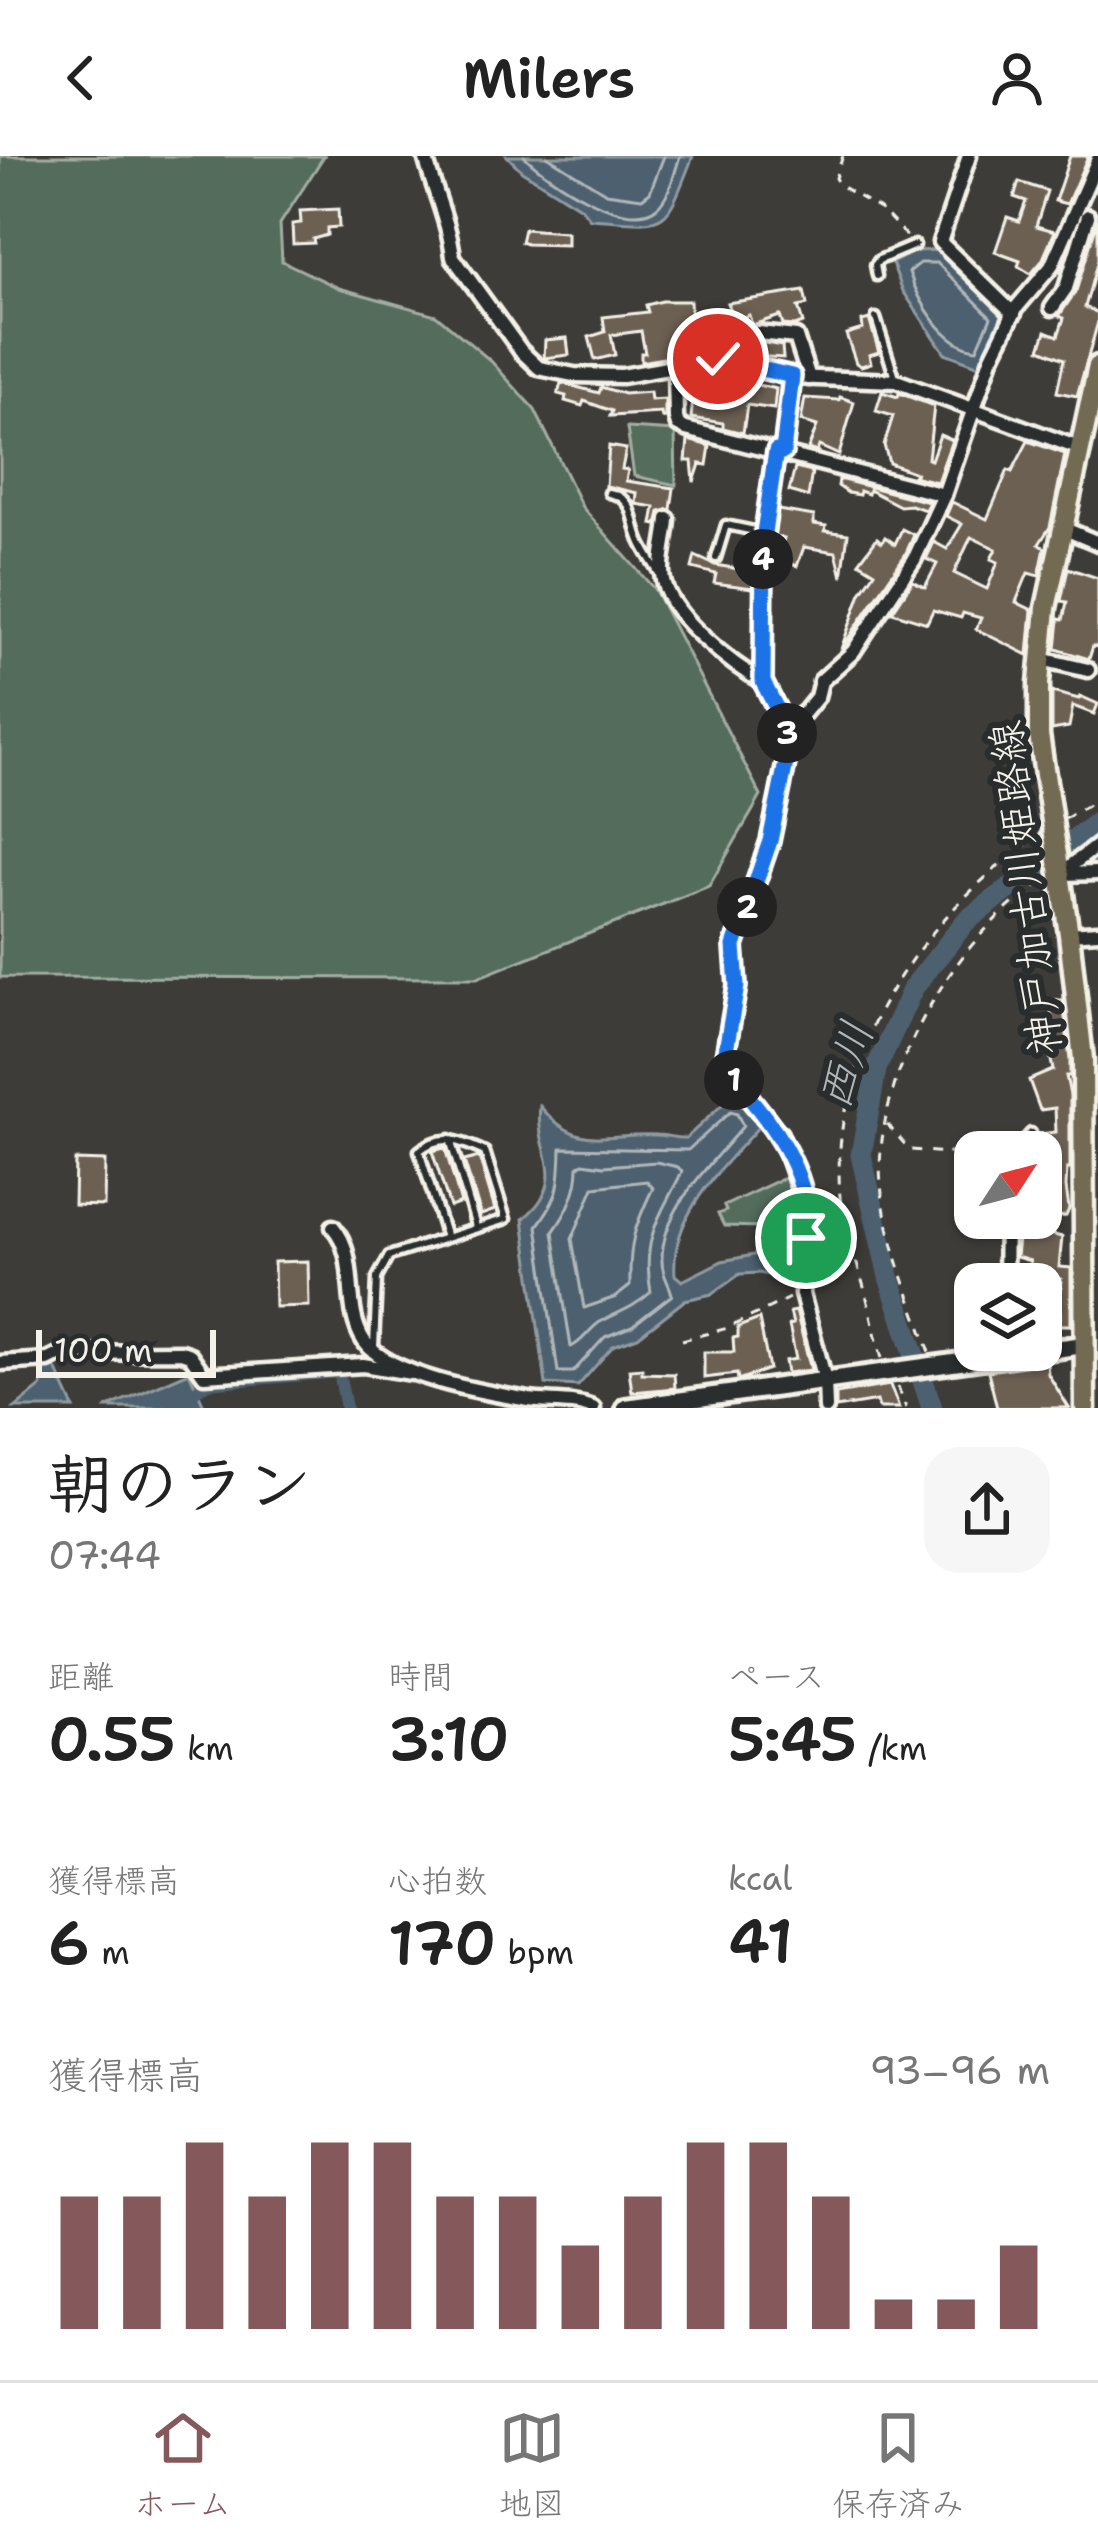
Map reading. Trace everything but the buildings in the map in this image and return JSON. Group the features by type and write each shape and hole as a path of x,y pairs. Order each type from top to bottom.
{"main road":[{"name":"神戸加古川姫路線","path":"1084,1408 1091,1344 1090,1060 1039,735 1046,608 1098,366"},
{"path":"630,1408 954,1362"}],"street":[{"path":"425,156 453,257 520,351 539,368 574,375 622,376 718,359 808,378 896,381 1081,449"},
{"path":"969,156 940,242 1014,314"},
{"path":"1052,308 1066,288 1098,159"},
{"path":"785,725 804,713 817,697 821,681 853,652 914,560 944,495 991,359 1014,314 1086,216"},
{"path":"758,333 796,337 808,378"},
{"path":"675,368 678,425 944,495"},
{"path":"763,682 764,533 792,376"},
{"path":"668,519 662,581 683,615 707,641 763,682 785,725 787,773 757,886 734,946 737,986 724,1062 725,1071 780,1134 804,1204 808,1219 802,1292 825,1380 826,1408"},
{"path":"1065,529 1098,543"},
{"path":"1041,659 1088,670"},
{"path":"1059,871 1098,844"},
{"path":"1059,871 1098,873"},
{"path":"1069,934 1098,932"},
{"path":"333,1227 345,1240 362,1338 411,1373"},
{"path":"0,1363 48,1360 69,1352 181,1352 190,1355 204,1375 363,1365 530,1400 593,1408"}],"lane":[{"path":"877,276 879,260 915,245"},
{"path":"876,318 896,381"},
{"path":"609,493 629,504 639,538 662,581"},
{"path":"716,558 726,525 764,533"},
{"path":"375,1351 374,1301 383,1262 389,1256 446,1238 477,1228 506,1219 485,1152 438,1139 419,1151 446,1238"},
{"path":"450,1139 477,1228"}],"path":[{"path":"843,156 835,178 839,184 883,211 915,245"},
{"path":"906,1408 889,1371 840,1200 842,1121 852,1082 883,1004 915,952 988,872 1098,799"},
{"path":"934,1365 885,1211 880,1180 886,1123 909,1044 930,1003 963,959 1018,901 1059,871"},
{"path":"886,1123 910,1150 954,1153"},
{"path":"682,1340 728,1328 802,1292"}],"green space":[{"path":"0,156 324,156 280,224 282,261 339,288 436,315 491,361 535,410 582,507 655,590 761,796 709,886 477,978 0,977"},
{"path":"627,428 675,431 676,485 634,476"},
{"path":"790,1175 801,1213 798,1271 781,1247 755,1253 762,1227 724,1226 718,1214 726,1211 724,1206"}],"water":[{"path":"507,156 693,156 668,211 649,222 635,222 590,219"},
{"path":"941,250 1008,317 982,367 945,353 903,291 892,263 915,251"},
{"path":"736,1092 761,1124 690,1211 676,1253 675,1275 682,1281 722,1261 775,1251 793,1281 740,1274 712,1294 685,1300 638,1337 613,1346 578,1386 546,1384 523,1219 538,1204 549,1177 540,1106 554,1121 580,1135 686,1138"},
{"path":"54,1364 74,1408 15,1408 41,1387 45,1369"},
{"path":"189,1372 205,1408 107,1408 108,1407"}],"waterway":[{"name":"西川","path":"932,1408 889,1277 861,1155 876,1069 913,988 966,921 1098,822"},
{"path":"171,1408 207,1383 339,1372 346,1408"}],"route":[{"path":"718,359 792,376 783,452 776,451 763,549 763,682 766,696 785,725 787,773 757,886 734,946 737,986 724,1062 725,1071 780,1134 808,1219 806,1238"}]}
